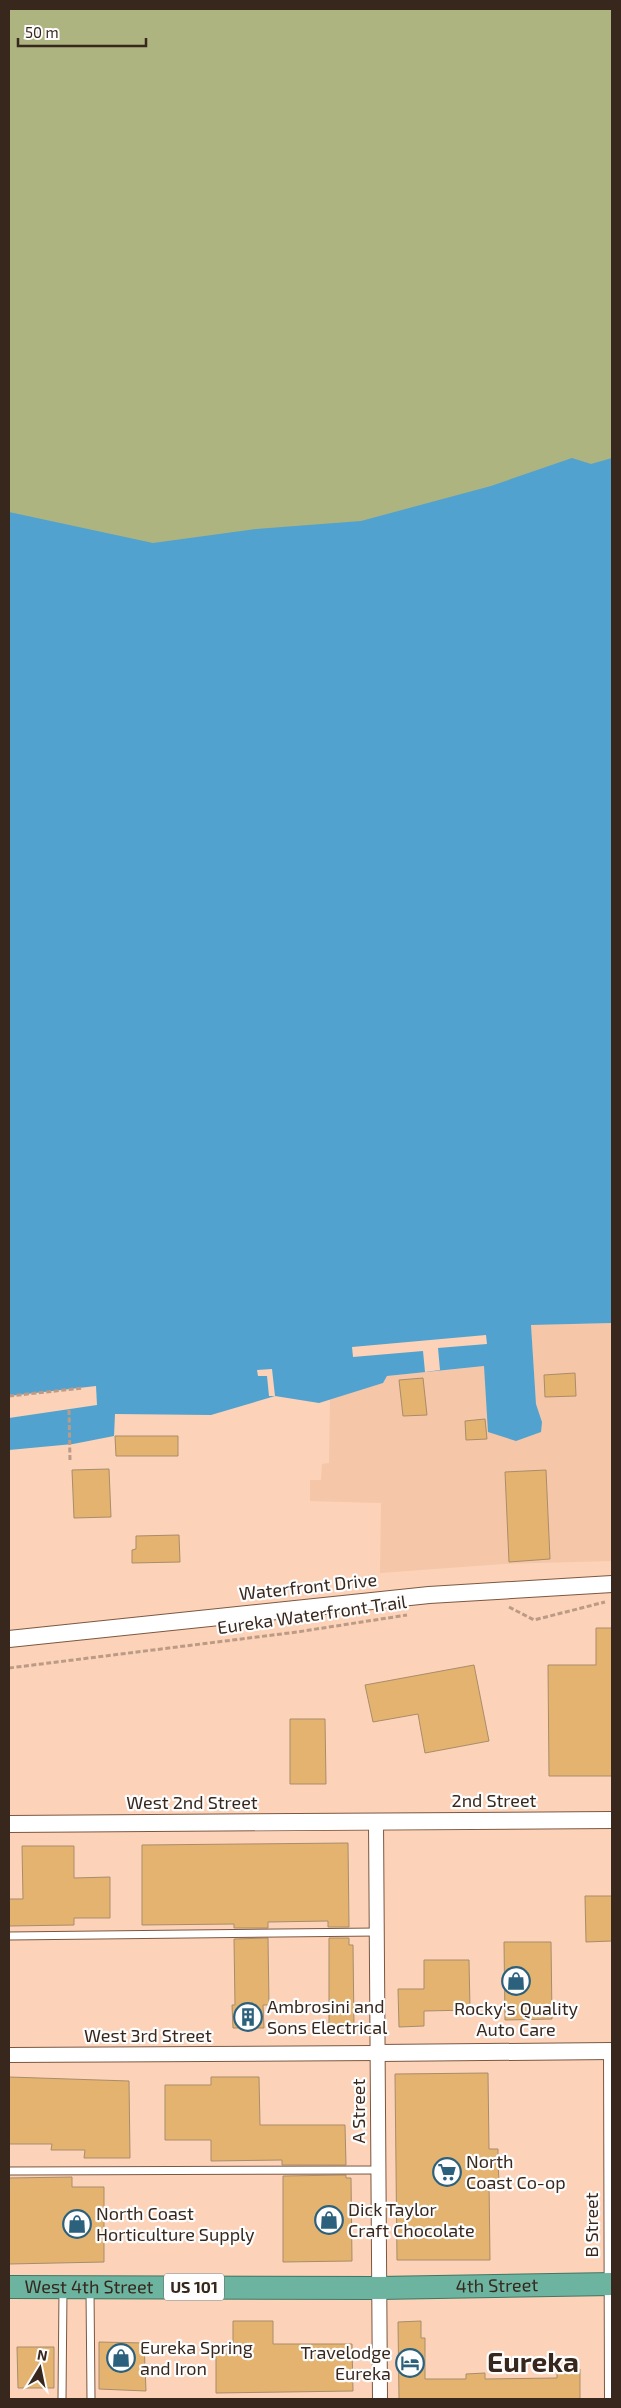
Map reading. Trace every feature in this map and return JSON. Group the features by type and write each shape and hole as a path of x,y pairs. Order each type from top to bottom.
{"highway":[{"name":"4th Street","path":"380,2288 612,2284"},
{"name":"West 4th Street","path":"9,2287 380,2288"}],"street":[{"name":"Waterfront Drive","path":"9,1639 429,1595 612,1584"},
{"name":"2nd Street","path":"376,1822 612,1820"},
{"name":"West 2nd Street","path":"9,1824 376,1822"},
{"name":"A Street","path":"376,1822 380,2399"},
{"path":"378,2053 612,2051"},
{"name":"B Street","path":"612,2051 612,2399"},
{"name":"West 3rd Street","path":"9,2055 378,2053"}],"lane":[{"path":"9,1936 377,1932"},
{"path":"9,2171 378,2170"},
{"path":"90,2287 91,2399"},
{"path":"62,2399 63,2288"}],"path":[{"path":"9,1396 83,1388"},
{"path":"69,1410 70,1461"},
{"path":"506,1606 534,1620 612,1600"},
{"name":"Eureka Waterfront Trail","path":"9,1668 297,1632 411,1615"}],"shaded area":[{"path":"612,1323 612,1561 503,1564 380,1573 381,1503 310,1501 310,1480 321,1480 322,1464 329,1463 330,1399 383,1383 387,1376 485,1366 542,1422 536,1404 531,1325"}],"green space":[{"path":"9,9 612,9 612,515 9,662"}],"water":[{"path":"572,458 591,464 612,458 612,1323 531,1325 536,1404 542,1422 541,1432 516,1441 488,1432 484,1366 387,1376 383,1383 319,1403 275,1396 211,1415 115,1414 114,1436 73,1444 9,1450 9,512 153,543 256,529 361,521 491,486"}],"pier":[{"path":"486,1335 487,1344 438,1348 440,1370 425,1372 423,1351 353,1357 352,1347"},
{"path":"272,1369 275,1396 269,1396 267,1376 258,1376 257,1370"},
{"path":"96,1386 97,1405 9,1418 9,1396"}],"building":[{"path":"575,1373 576,1396 545,1397 544,1375"},
{"path":"423,1378 427,1415 403,1416 399,1380"},
{"path":"485,1419 487,1439 466,1440 465,1421"},
{"path":"115,1436 178,1436 178,1456 116,1456"},
{"path":"109,1469 111,1517 74,1518 72,1470"},
{"path":"546,1470 550,1559 509,1562 505,1472"},
{"path":"179,1535 180,1562 132,1563 132,1550 136,1549 136,1536"},
{"path":"596,1628 612,1628 612,1776 549,1776 548,1665 596,1665"},
{"path":"474,1665 489,1741 425,1753 418,1714 373,1722 365,1685"},
{"path":"290,1719 325,1719 326,1784 290,1784"},
{"path":"348,1843 349,1927 328,1927 328,1921 268,1922 268,1928 234,1928 234,1924 142,1925 142,1845"},
{"path":"22,1846 74,1846 74,1878 110,1877 110,1918 74,1918 74,1925 9,1926 9,1899 23,1899"},
{"path":"585,1896 612,1896 612,1941 586,1942"},
{"path":"268,1938 269,2005 263,2005 264,2028 233,2028 232,2005 235,2005 234,1939"},
{"path":"329,1938 349,1938 349,1945 353,1945 354,2028 329,2028"},
{"path":"504,1942 551,1942 552,2019 505,2020"},
{"path":"424,1960 469,1960 470,2010 424,2011 424,2026 399,2027 398,1989 424,1989"},
{"name":"North Coast Co-op","path":"488,2073 489,2149 498,2149 499,2181 489,2181 490,2260 397,2260 395,2074"},
{"path":"9,2077 129,2081 130,2158 84,2158 85,2150 51,2150 52,2144 9,2144"},
{"path":"211,2077 259,2077 260,2125 345,2125 346,2165 282,2165 282,2160 211,2161 211,2140 165,2140 165,2085 211,2085"},
{"name":"Dick Taylor Craft Chocolate","path":"346,2175 346,2178 351,2178 352,2261 283,2262 283,2176"},
{"path":"72,2177 72,2187 104,2187 104,2262 9,2264 9,2178"},
{"path":"233,2321 273,2321 273,2344 352,2344 353,2391 216,2393 216,2354 230,2354 230,2344 233,2344"},
{"name":"Travelodge Eureka","path":"421,2321 421,2338 425,2338 425,2379 466,2379 466,2374 485,2373 485,2379 557,2378 557,2370 580,2369 580,2399 399,2399 398,2322"},
{"name":"Eureka Spring and Iron","path":"99,2342 144,2343 146,2391 99,2389"},
{"path":"17,2347 54,2347 54,2388 18,2388"}],"place":[{"name":"Rocky's Quality Auto Care","path":"516,1981"},
{"name":"Ambrosini and Sons Electrical","path":"248,2017"},
{"name":"North Coast Co-op","path":"447,2172"},
{"name":"Dick Taylor Craft Chocolate","path":"329,2220"},
{"name":"North Coast Horticulture Supply","path":"77,2224"},
{"name":"Eureka Spring and Iron","path":"121,2358"},
{"name":"Travelodge Eureka","path":"410,2363"}],"district":[{"name":"Eureka","path":"533,2362"}]}
